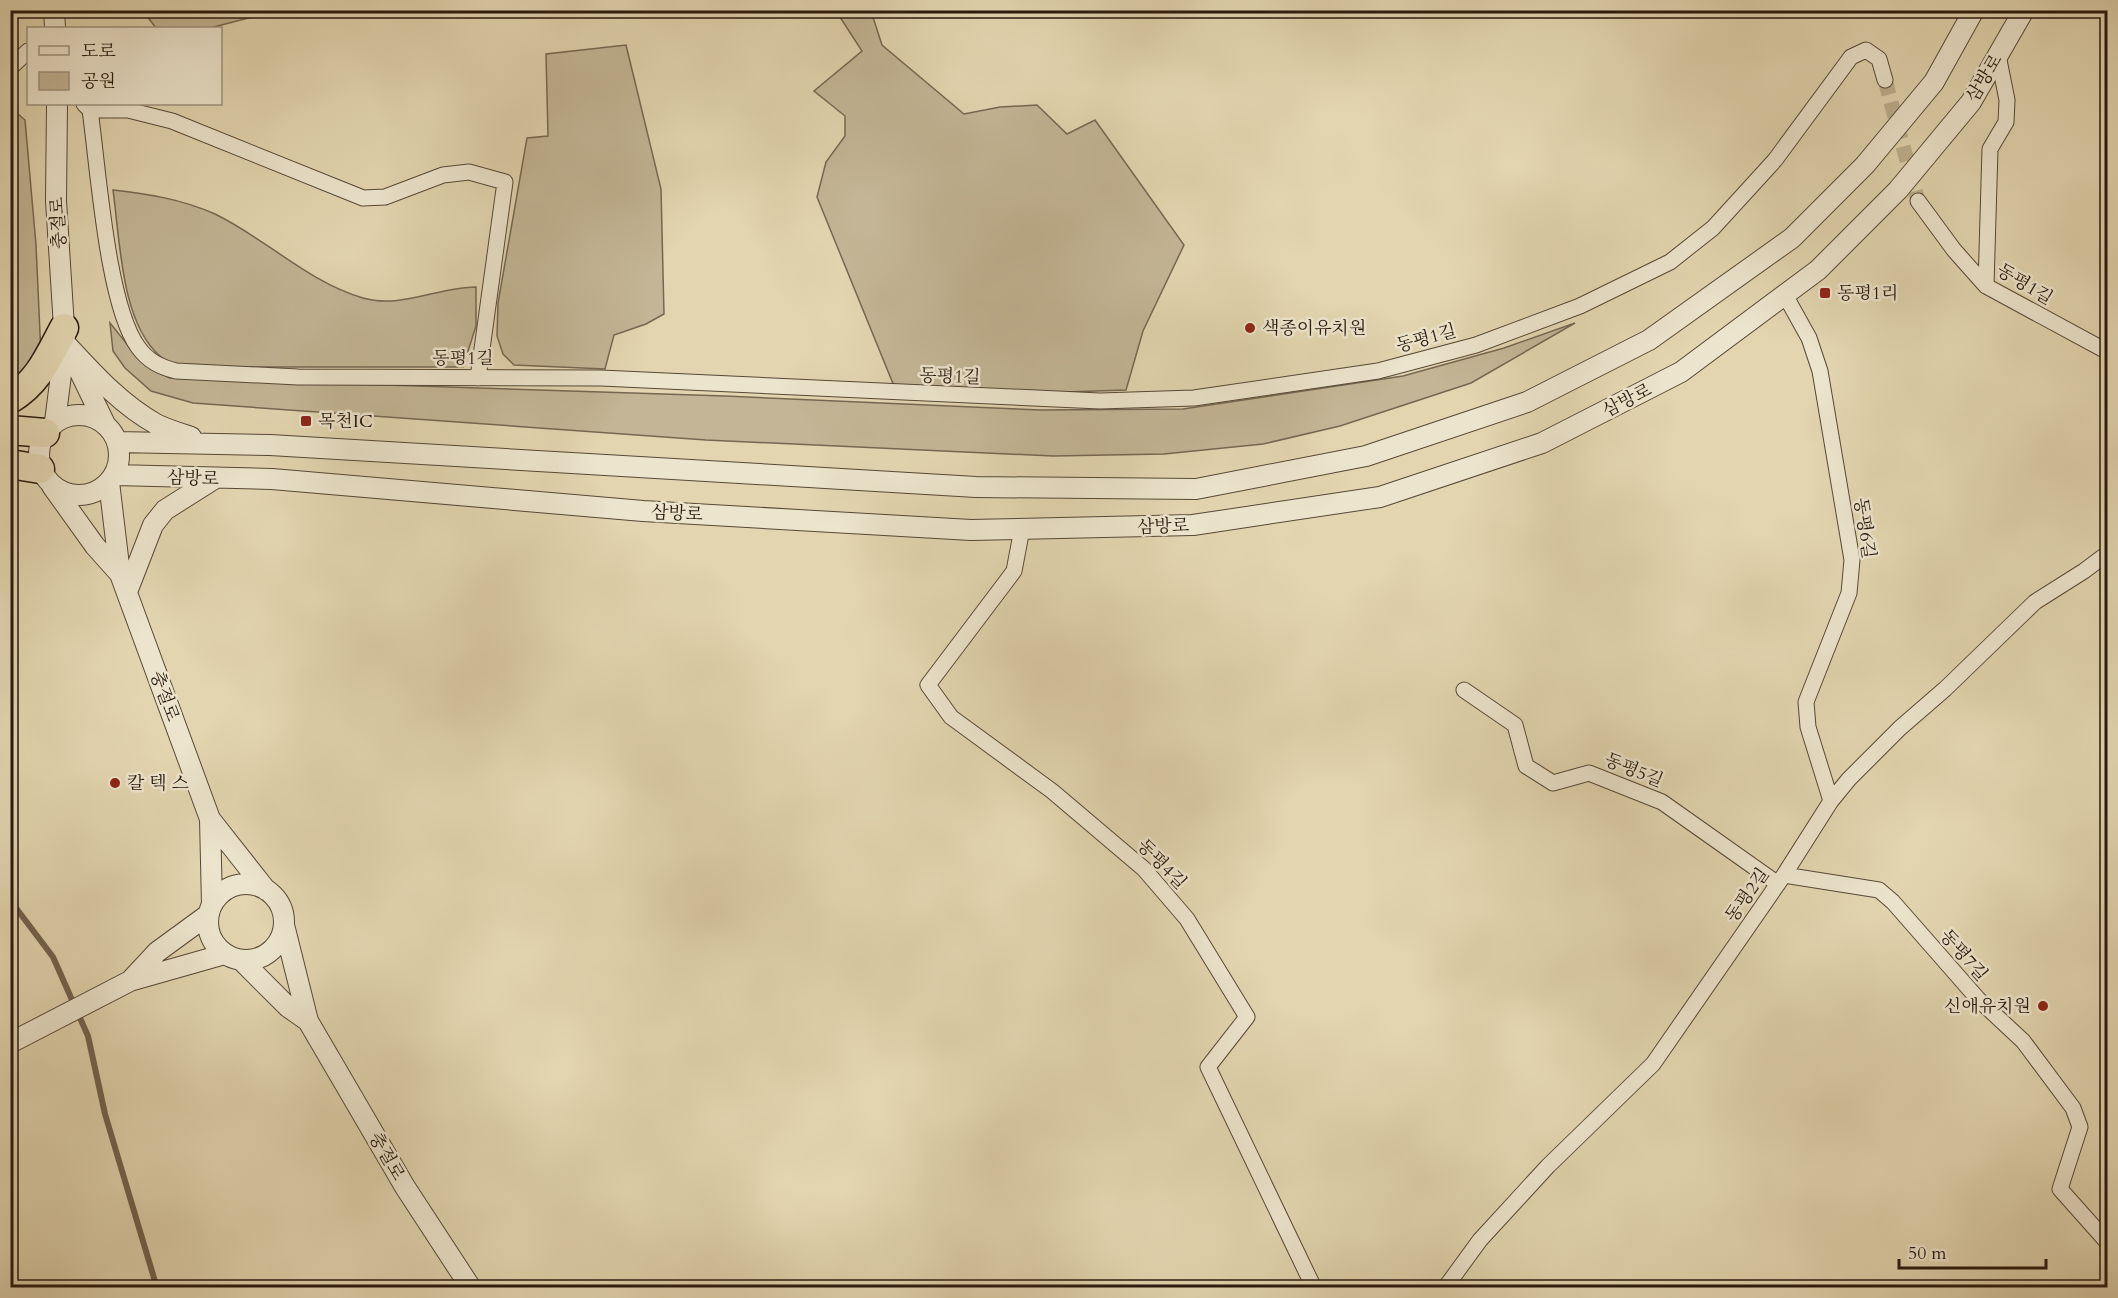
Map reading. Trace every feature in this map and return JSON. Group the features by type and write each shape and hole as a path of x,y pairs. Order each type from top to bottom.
{"highway":[{"path":"10,399 24,391 38,375 64,336"},
{"path":"10,430 50,427"},
{"path":"10,464 46,477"}],"street":[{"name":"삼방로","path":"117,442 205,442 987,487 1196,489 1366,456 1527,402 1649,340 1792,238 1865,165 1934,82 1974,10"},
{"name":"삼방로","path":"112,478 272,479 655,512 971,530 1193,525 1380,497 1542,443 1681,372 1785,295 1818,270 1898,190 1971,102 2025,10"},
{"name":"동평1길","path":"87,107 108,245 120,304 137,345 159,366 176,371 298,377 601,378 1100,401 1194,398 1378,371 1476,345 1580,306 1670,262 1713,228 1775,160 1851,57 1866,50 1878,59 1885,80"},
{"path":"10,68 27,52"},
{"path":"1986,286 1990,150 2006,122 1998,56"},
{"name":"충절로","path":"50,427 64,336 56,201 57,105"},
{"path":"87,107 128,110 172,121 363,198 385,197 442,175 469,172 505,182 478,378"},
{"name":"동평1길","path":"1918,201 1954,250 1986,286 2108,352"},
{"name":"동평6길","path":"1785,295 1809,338 1820,371 1852,560 1850,593 1806,702 1808,727 1831,801"},
{"path":"64,336 102,383 128,405 156,424 205,442"},
{"name":"충절로","path":"64,336 105,424"},
{"path":"75,415 86,415 105,424 117,442 119,459 112,478 92,494 82,496 61,492 46,477 38,450 50,427 75,415"},
{"name":"충절로","path":"46,477 123,583"},
{"name":"충절로","path":"112,478 123,583 210,819 266,890"},
{"path":"123,583 153,525 165,510 214,478"},
{"name":"동평4길","path":"1022,529 1014,571 928,685 951,717 1052,791 1144,869 1187,919 1247,1017 1208,1067 1314,1287"},
{"name":"동평2길","path":"1445,1287 1480,1240 1548,1166 1653,1064 1781,879 1831,801 1900,728 1945,689 2035,602 2084,572 2108,553"},
{"name":"동평5길","path":"1464,690 1515,725 1526,766 1553,783 1589,773 1662,802 1781,879"},
{"name":"충절로","path":"210,819 210,909"},
{"name":"동평7길","path":"1781,879 1879,890 1893,902 1978,999 2023,1041 2073,1108 2080,1128 2060,1189 2108,1243"},
{"path":"10,1042 130,981 233,957 261,958 270,952 282,935 284,925 280,905 266,890 246,884 236,885 218,896 210,909 157,952 130,981"},
{"path":"210,909 210,935 233,957"},
{"name":"충절로","path":"284,925 308,1022 405,1187 471,1287"},
{"name":"충절로","path":"233,957 308,1022"}],"green space":[{"path":"143,10 275,11 214,27 155,27"},
{"path":"836,11 871,11 882,45 964,114 1000,107 1037,105 1067,134 1095,120 1184,245 1143,331 1126,390 1034,393 894,386 817,197 826,162 845,136 845,116 814,91 862,51"},
{"path":"626,45 661,189 664,314 646,324 614,335 605,369 514,365 503,354 497,336 498,303 527,138 548,136 546,54"},
{"path":"11,108 25,120 36,245 41,355 11,393"},
{"path":"113,190 165,198 190,204 215,214 324,282 363,298 391,301 476,287 476,326 463,367 185,367 166,360 147,341 137,323 130,302 121,256"},
{"path":"110,323 143,361 170,378 725,396 1041,410 1183,409 1403,376 1504,348 1575,323 1471,383 1340,426 1263,444 1164,454 1053,456 706,440 193,403 151,391 125,368 113,351"}],"waterway":[{"path":"10,900 53,957 88,1036 105,1114 157,1288"}],"tunnel":[{"path":"1885,80 1918,201"}],"place":[{"name":"동평1리","path":"1825,293"},
{"name":"색종이유치원","path":"1250,328"},
{"name":"목천IC","path":"306,421"},
{"name":"칼 텍 스","path":"115,783"},
{"name":"신애유치원","path":"2043,1006"}]}
